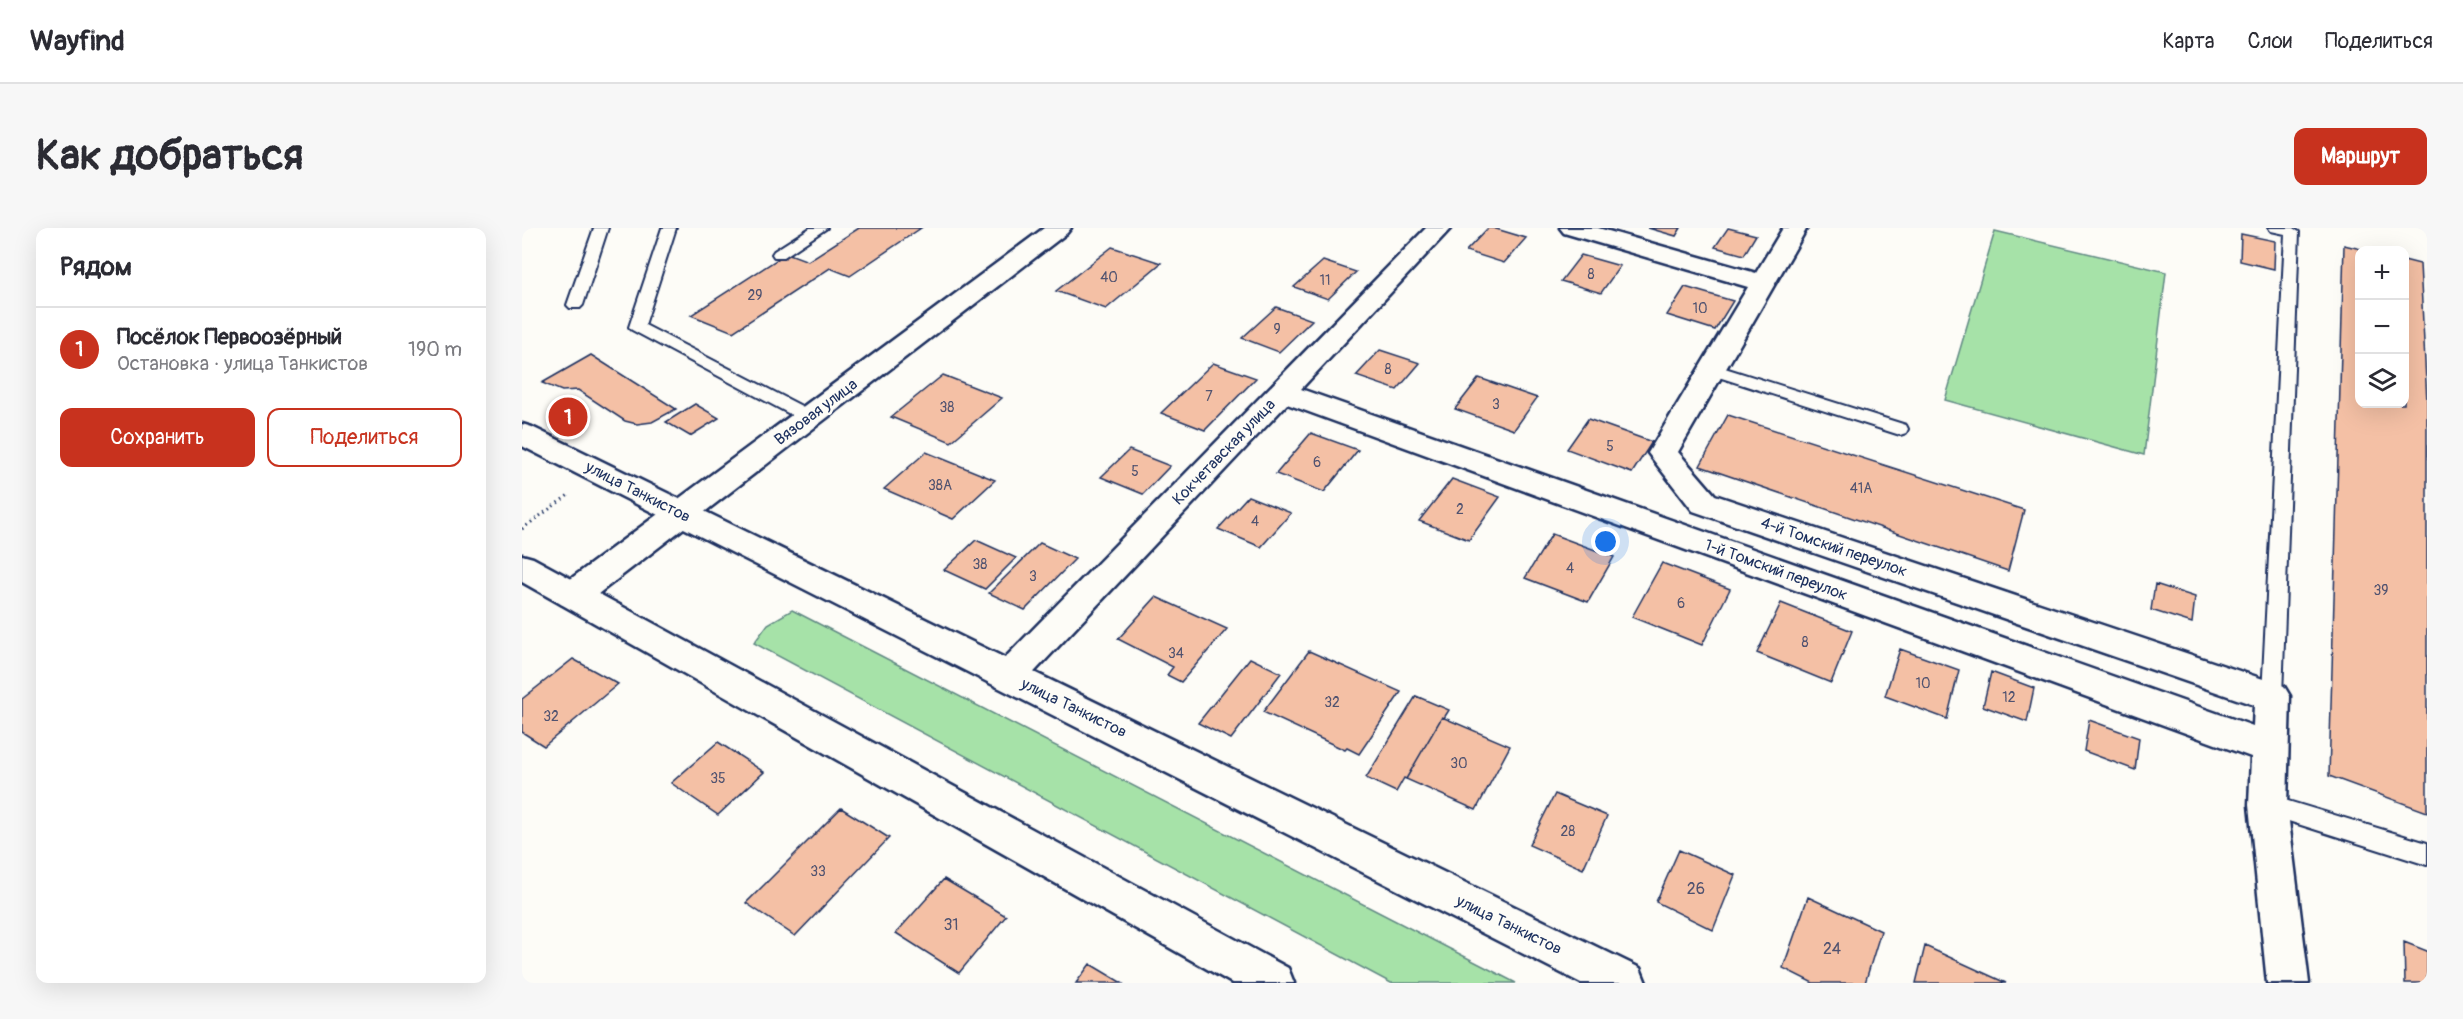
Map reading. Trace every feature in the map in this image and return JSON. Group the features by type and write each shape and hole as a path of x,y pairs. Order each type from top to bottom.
{"street":[{"name":"Вязовая улица","path":"573,595 1059,228"},
{"name":"Кокчетавская улица","path":"1009,676 1439,228"},
{"path":"1572,228 1763,283"},
{"name":"4-й Томский переулок","path":"1795,228 1663,453 1704,502 2272,696"},
{"name":"1-й Томский переулок","path":"1282,392 2270,748"},
{"name":"улица Танкистов","path":"522,434 1625,983"},
{"path":"527,575 573,595 1273,983"},
{"path":"2272,696 2268,805 2288,983"}],"lane":[{"path":"575,305 601,228"},
{"path":"669,228 637,327 809,417"},
{"path":"779,254 820,228"},
{"path":"2272,696 2291,229"},
{"path":"1712,369 1900,429"},
{"path":"2268,805 2427,854"}],"green space":[{"path":"1995,231 2166,272 2144,455 1945,400"},
{"path":"792,610 1516,983 1391,983 754,643 768,624"}],"building":[{"path":"859,228 921,228 850,276 830,268 733,332 691,315 787,253 808,261"},
{"path":"1488,228 1526,238 1504,263 1466,251"},
{"path":"1648,228 1681,228 1676,236"},
{"path":"1728,228 1756,235 1744,255 1715,247"},
{"path":"2241,234 2275,241 2274,269 2240,261"},
{"path":"2344,245 2355,248 2355,408 2409,408 2409,261 2420,264 2427,402 2427,812 2329,776"},
{"path":"1112,247 1161,263 1106,309 1056,291"},
{"path":"1581,255 1620,266 1601,293 1561,281"},
{"path":"1323,261 1356,272 1328,299 1294,287"},
{"path":"1685,287 1733,301 1715,330 1667,315"},
{"path":"1276,307 1312,320 1279,352 1242,338"},
{"path":"1380,350 1420,363 1397,390 1356,376"},
{"path":"591,355 676,409 652,422 637,424 625,421 578,390 562,391 542,383"},
{"path":"1213,363 1256,378 1205,430 1161,413"},
{"path":"943,375 1002,398 951,442 891,417"},
{"path":"1479,378 1537,398 1514,430 1455,409"},
{"path":"695,404 719,418 690,436 666,422"},
{"path":"1728,415 2024,510 2008,571 1700,466"},
{"path":"1588,419 1652,442 1632,473 1567,449"},
{"path":"1311,433 1358,450 1324,492 1276,474"},
{"path":"1129,450 1170,466 1143,494 1101,477"},
{"path":"926,452 995,480 953,519 884,489"},
{"path":"1452,479 1500,497 1469,540 1419,521"},
{"path":"1248,496 1291,513 1261,547 1218,529"},
{"path":"1552,534 1614,557 1588,602 1525,578"},
{"path":"976,540 1016,558 985,589 944,570"},
{"path":"1040,543 1075,559 1025,610 989,593"},
{"path":"1662,563 1730,589 1702,645 1632,617"},
{"path":"2155,584 2195,597 2192,623 2151,610"},
{"path":"1156,597 1227,629 1181,682 1167,675 1173,667 1118,639"},
{"path":"1781,603 1852,631 1831,683 1757,653"},
{"path":"1900,649 1959,670 1947,719 1885,696"},
{"path":"1309,651 1401,692 1359,754 1347,748 1345,750 1263,712"},
{"path":"1250,658 1281,673 1231,739 1198,723"},
{"path":"573,659 618,684 544,746 522,732 522,699"},
{"path":"1991,672 2034,688 2027,722 1983,706"},
{"path":"1416,696 1449,710 1444,718 1442,717 1396,792 1366,778"},
{"path":"1442,717 1510,746 1476,810 1406,779"},
{"path":"2089,720 2139,738 2135,770 2084,751"},
{"path":"718,742 764,772 718,815 671,783"},
{"path":"1555,794 1607,816 1583,869 1529,845"},
{"path":"841,808 889,838 795,936 746,903"},
{"path":"1679,850 1735,875 1713,930 1656,902"},
{"path":"944,879 1006,916 959,973 896,933"},
{"path":"1808,897 1881,931 1865,983 1813,983 1783,968"},
{"path":"2404,942 2427,951 2427,983 2405,983"},
{"path":"1925,946 2006,983 1916,983"},
{"path":"1090,964 1122,983 1076,983"}],"place":[{"name":"Посёлок Первоозёрный","path":"568,417"}]}
